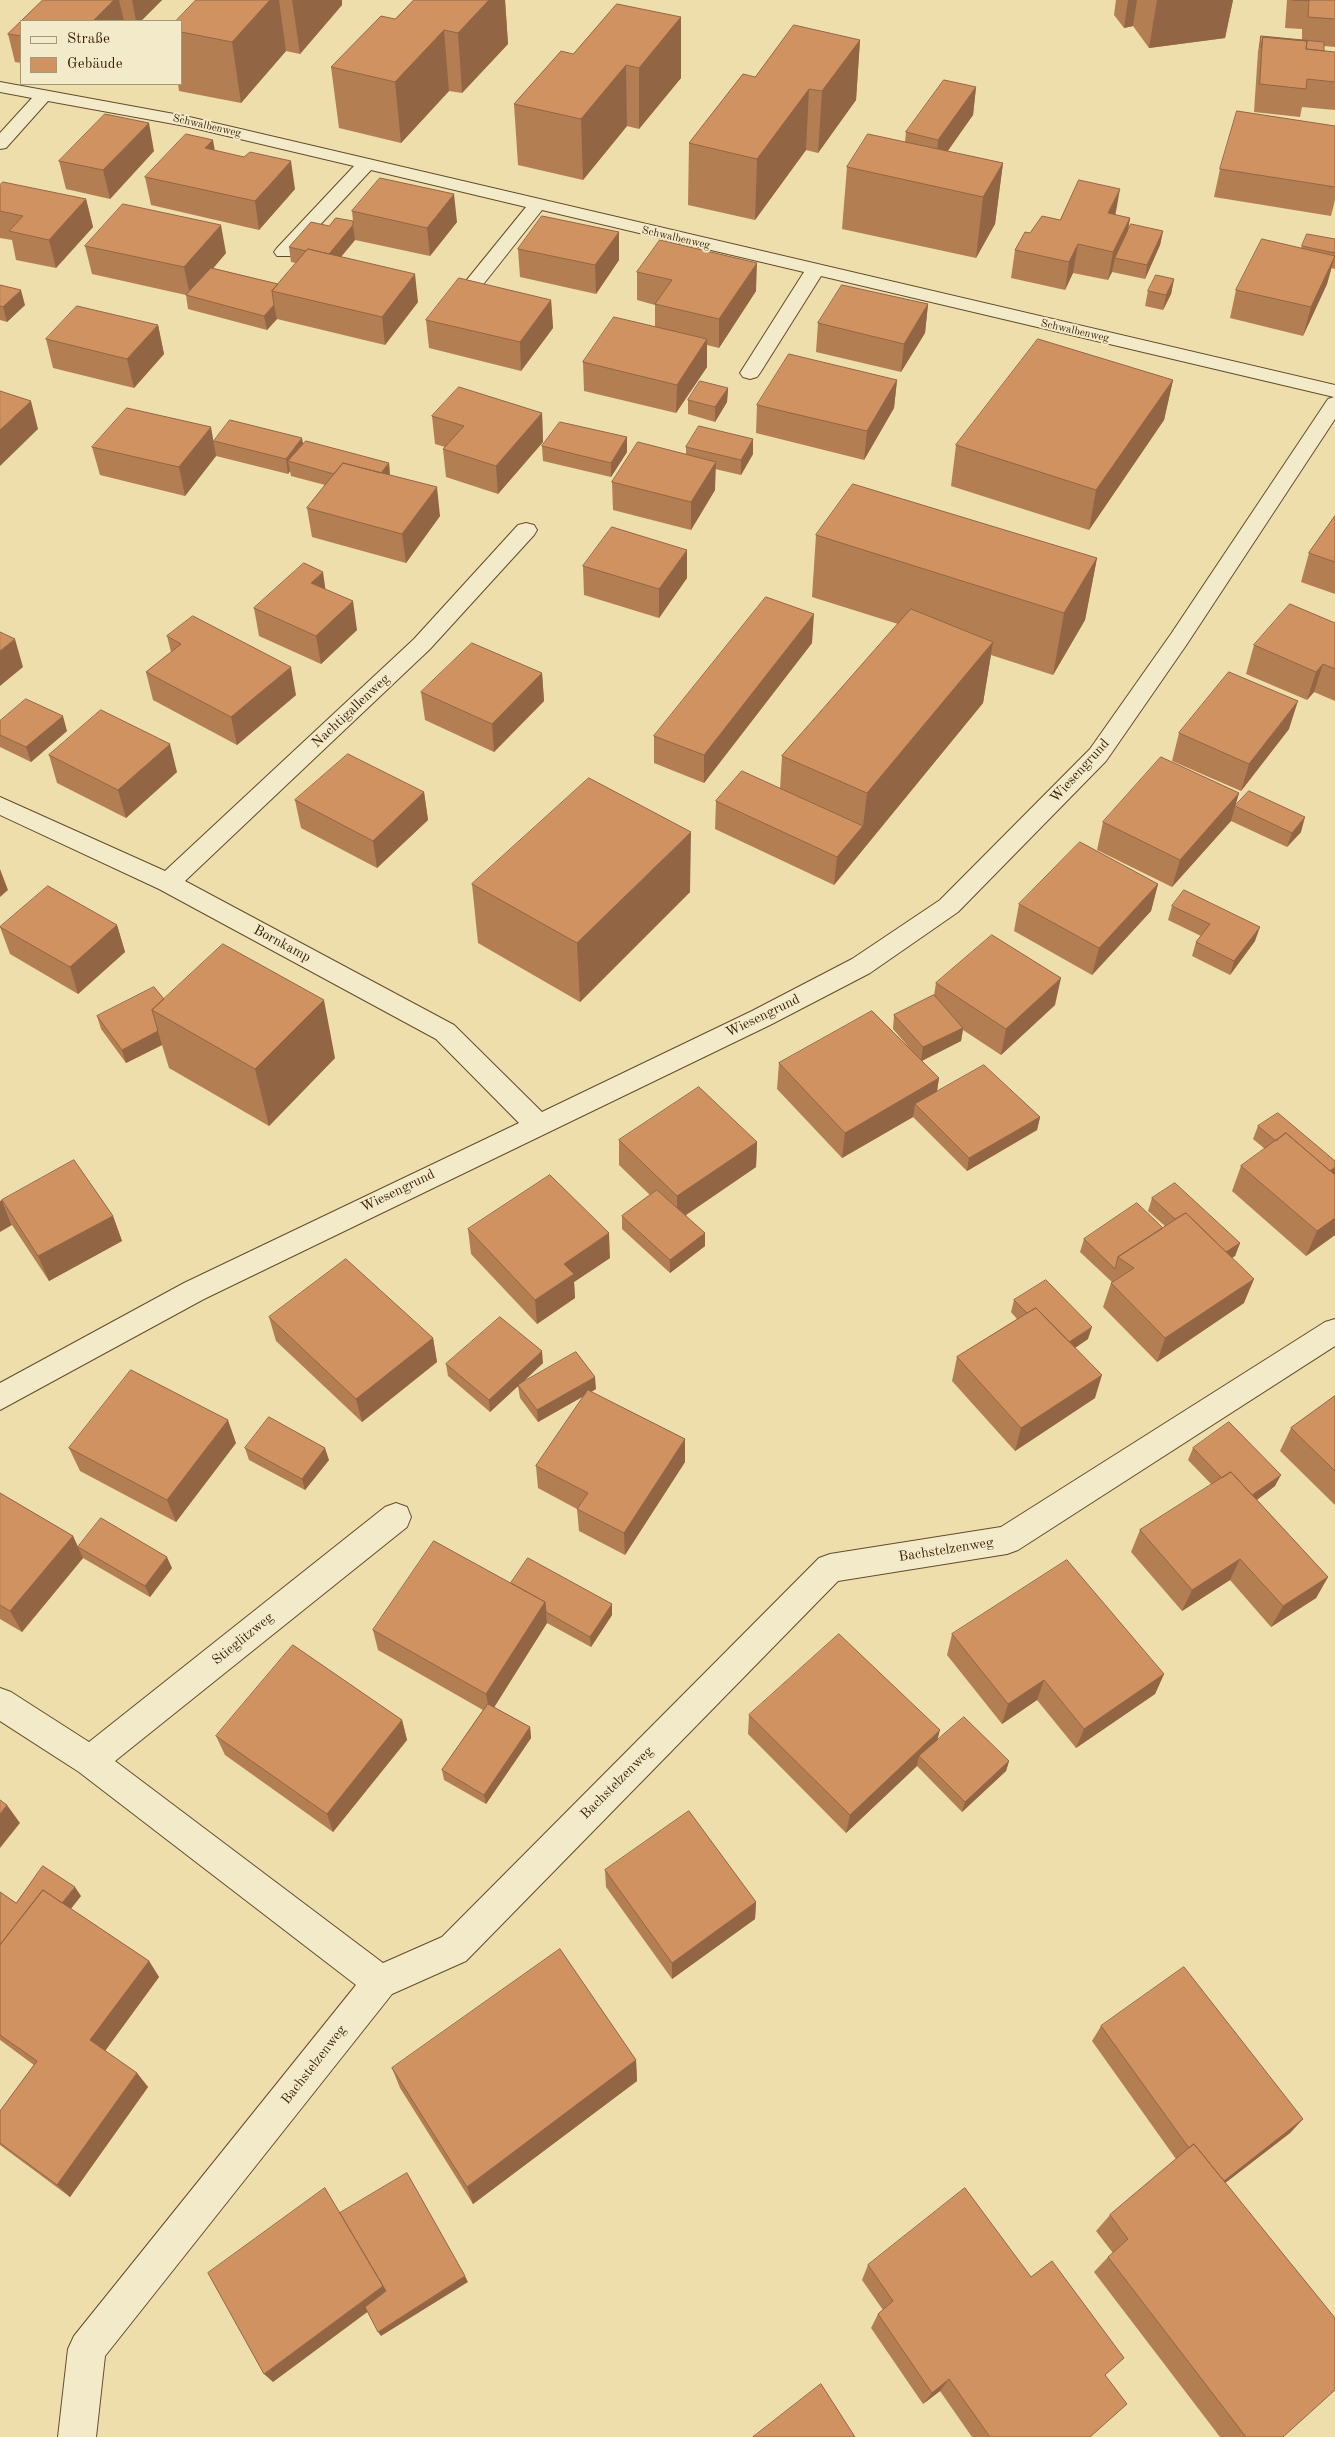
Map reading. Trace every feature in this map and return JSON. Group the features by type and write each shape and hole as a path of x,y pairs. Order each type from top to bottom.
{"street":[{"name":"Schwalbenweg","path":"0,87 185,121 1335,391"},
{"path":"0,144 45,94"},
{"path":"284,252 367,163"},
{"path":"467,292 537,205"},
{"path":"750,373 815,270"},
{"name":"Wiesengrund","path":"0,1397 194,1291 537,1124 761,1018 861,966 949,906 1098,755 1179,639 1335,403"},
{"name":"Nachtigallenweg","path":"168,883 422,644 526,530"},
{"name":"Bornkamp","path":"0,805 168,883 445,1032 537,1124"},
{"name":"Bachstelzenweg","path":"77,2437 87,2350 380,1982 454,1949 830,1568 1008,1540 1335,1330"},
{"name":"Stieglitzweg","path":"90,1761 396,1518"},
{"path":"0,1703 90,1761 380,1982"}],"building":[{"path":"43,0 114,0 94,20 22,20"},
{"path":"196,0 270,0 232,42 182,32 182,20 177,20"},
{"path":"414,0 489,0 458,33 444,30 395,82 331,67 381,16 395,19"},
{"path":"1292,0 1335,0 1335,19 1308,17 1309,1"},
{"path":"617,4 681,17 639,68 626,65 581,119 514,104 561,51 573,54"},
{"path":"20,22 20,36 8,34"},
{"path":"794,25 860,40 822,91 809,89 757,159 689,143 743,74 755,77"},
{"path":"1261,36 1324,42 1324,51 1306,49 1307,41 1263,37 1260,47"},
{"path":"1263,37 1307,41 1306,49 1335,52 1335,82 1307,79 1306,89 1260,84"},
{"path":"944,80 976,87 938,140 906,132"},
{"path":"1237,111 1335,126 1335,187 1220,169"},
{"path":"105,114 149,123 103,170 59,161"},
{"path":"186,134 213,140 205,148 244,157 250,152 291,161 255,201 145,177"},
{"path":"868,134 1003,163 983,197 847,167"},
{"path":"380,178 454,194 427,228 352,211"},
{"path":"1079,180 1120,189 1108,213 1130,218 1113,252 1078,244 1069,262 1015,250 1025,232 1030,233 1042,216 1060,220"},
{"path":"3,182 86,199 49,240 9,231 23,216 0,211 0,185"},
{"path":"123,204 221,225 184,267 85,246"},
{"path":"542,216 619,232 595,265 518,249"},
{"path":"336,218 353,221 353,225 329,254 289,247 311,222 329,226"},
{"path":"1131,224 1163,231 1147,265 1115,258"},
{"path":"1307,234 1335,239 1335,253 1302,246"},
{"path":"1262,239 1335,256 1311,307 1236,290"},
{"path":"660,240 757,263 719,319 655,304 672,280 637,272"},
{"path":"308,249 415,274 382,317 272,291"},
{"path":"211,268 278,284 272,291 274,305 264,316 186,295"},
{"path":"1156,275 1174,279 1166,295 1148,291"},
{"path":"459,278 551,300 520,342 426,320"},
{"path":"0,285 21,290 3,307 0,306"},
{"path":"842,285 928,304 904,344 818,323"},
{"path":"77,306 158,325 127,359 46,339"},
{"path":"614,317 707,339 677,385 583,362"},
{"path":"1038,339 1173,380 1096,490 956,445"},
{"path":"789,354 897,380 867,431 757,405"},
{"path":"700,381 728,388 715,407 688,400"},
{"path":"459,387 542,413 496,466 443,449 464,426 432,416"},
{"path":"0,391 31,401 0,430"},
{"path":"127,408 211,427 179,467 92,447"},
{"path":"230,420 302,438 286,459 214,441"},
{"path":"560,422 627,437 611,463 542,446"},
{"path":"699,426 753,439 741,460 686,447"},
{"path":"306,441 389,463 381,473 343,463 334,474 288,461"},
{"path":"638,442 716,462 691,502 612,482"},
{"path":"343,463 437,487 402,534 307,508"},
{"path":"853,484 1097,558 1064,613 816,535"},
{"path":"1335,516 1335,562 1309,553"},
{"path":"612,527 687,550 659,589 583,566"},
{"path":"304,563 323,572 311,583 353,601 316,636 254,608"},
{"path":"766,597 814,614 704,755 654,736"},
{"path":"1290,604 1335,623 1335,669 1323,664 1316,672 1254,645"},
{"path":"911,609 993,642 867,793 782,756"},
{"path":"193,616 291,667 231,717 146,672 181,644 167,636"},
{"path":"0,632 15,639 0,651"},
{"path":"472,643 542,673 492,724 421,692"},
{"path":"1229,672 1298,701 1249,764 1179,733"},
{"path":"26,699 63,716 26,747 0,735 0,721"},
{"path":"101,710 170,744 118,790 49,755"},
{"path":"348,754 424,792 373,841 295,800"},
{"path":"1161,757 1239,793 1180,860 1103,822"},
{"path":"742,771 863,826 837,857 716,801"},
{"path":"589,778 691,832 577,943 472,884"},
{"path":"1249,791 1305,817 1292,833 1235,806"},
{"path":"1080,842 1158,884 1099,948 1019,904"},
{"path":"48,886 117,925 70,967 0,927"},
{"path":"1184,890 1260,927 1234,961 1196,942 1210,924 1172,906"},
{"path":"992,935 1061,978 1006,1029 936,983"},
{"path":"223,944 324,1000 255,1069 152,1010"},
{"path":"154,987 164,999 152,1010 158,1031 122,1050 97,1016"},
{"path":"934,995 963,1028 923,1047 894,1015"},
{"path":"872,1011 939,1078 845,1133 779,1063"},
{"path":"984,1065 1040,1117 969,1158 915,1104"},
{"path":"699,1087 757,1142 677,1196 619,1140"},
{"path":"1278,1113 1335,1161 1335,1167 1330,1171 1286,1133 1276,1141 1258,1126"},
{"path":"1286,1133 1335,1175 1335,1218 1317,1231 1241,1166"},
{"path":"74,1160 113,1216 38,1256 2,1200"},
{"path":"550,1175 609,1233 564,1264 574,1274 535,1300 468,1229"},
{"path":"1175,1183 1240,1243 1226,1252 1186,1213 1175,1219 1152,1198"},
{"path":"657,1190 705,1233 670,1260 622,1216"},
{"path":"1137,1203 1163,1228 1118,1257 1115,1269 1084,1239"},
{"path":"1186,1213 1254,1279 1165,1338 1111,1283 1134,1268 1118,1257"},
{"path":"346,1259 433,1338 356,1399 269,1317"},
{"path":"1046,1280 1092,1327 1069,1342 1036,1308 1027,1313 1014,1300"},
{"path":"1036,1308 1102,1375 1021,1428 957,1357"},
{"path":"500,1317 542,1351 489,1400 446,1364"},
{"path":"576,1352 595,1377 537,1410 518,1385"},
{"path":"131,1370 228,1420 167,1500 69,1448"},
{"path":"588,1390 685,1439 624,1533 577,1509 588,1493 536,1466"},
{"path":"1335,1396 1335,1471 1291,1428"},
{"path":"269,1417 325,1448 302,1479 245,1448"},
{"path":"1229,1422 1281,1475 1252,1495 1231,1472 1222,1478 1193,1448"},
{"path":"1231,1472 1328,1577 1283,1606 1240,1559 1192,1590 1140,1530"},
{"path":"0,1493 73,1536 10,1611 0,1605"},
{"path":"101,1518 167,1557 145,1586 78,1547"},
{"path":"434,1541 545,1602 486,1694 373,1630"},
{"path":"528,1558 612,1604 590,1637 546,1612 545,1602 511,1583"},
{"path":"1067,1560 1164,1674 1084,1729 1044,1680 1008,1704 952,1634"},
{"path":"839,1634 940,1730 850,1815 749,1715"},
{"path":"293,1645 402,1720 327,1814 216,1736"},
{"path":"488,1704 530,1727 484,1795 442,1770"},
{"path":"964,1717 1009,1761 965,1802 919,1756"},
{"path":"0,1800 7,1805 0,1814"},
{"path":"689,1811 756,1902 672,1963 605,1870"},
{"path":"43,1866 75,1887 62,1903 43,1890 0,1945 0,1892 16,1903"},
{"path":"43,1890 149,1961 90,2040 137,2073 57,2185 0,2143 0,2111 37,2061 0,2035 0,1945"},
{"path":"560,1949 636,2060 467,2187 392,2068"},
{"path":"1184,1967 1303,2119 1224,2181 1194,2144 1189,2148 1101,2026"},
{"path":"1194,2144 1335,2318 1335,2390 1283,2437 1246,2437 1108,2257 1128,2239 1110,2215"},
{"path":"407,2173 465,2276 378,2332 365,2307 386,2291 340,2213"},
{"path":"325,2188 383,2286 264,2374 208,2273"},
{"path":"965,2188 1031,2277 1052,2261 1124,2358 1105,2375 1127,2404 1090,2437 990,2437 949,2379 932,2393 878,2314 893,2301 868,2265"},
{"path":"821,2384 855,2437 753,2437"}]}
